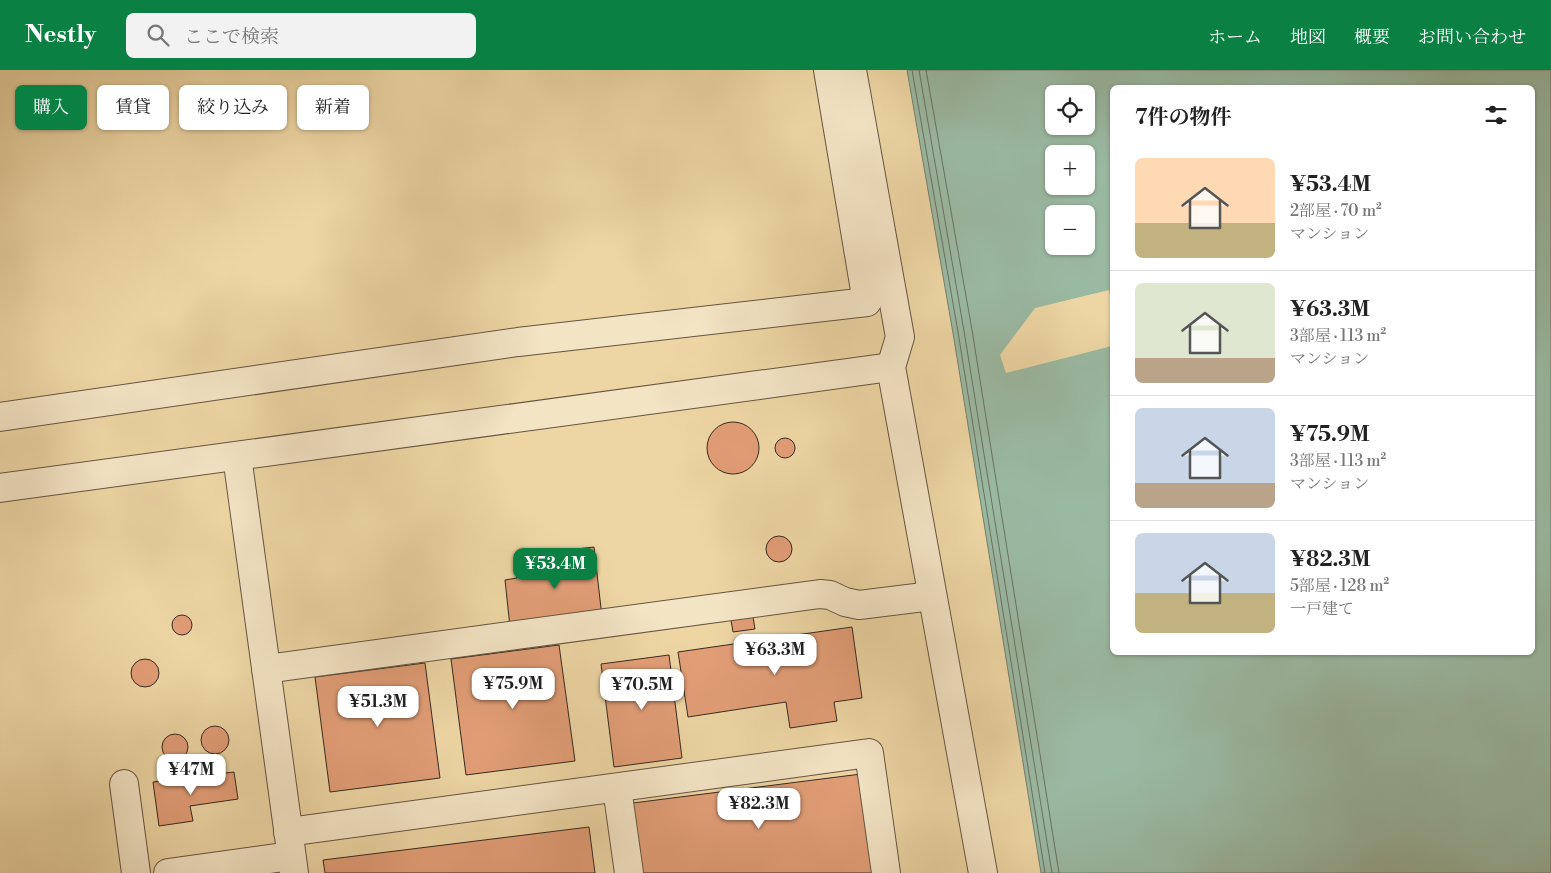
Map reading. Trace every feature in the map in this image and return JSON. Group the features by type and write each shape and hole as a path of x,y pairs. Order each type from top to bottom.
{"lane":[{"path":"0,416 518,342 867,302 828,70"},
{"path":"852,70 900,337 891,367 983,873"},
{"path":"0,488 891,367"},
{"path":"237,456 291,854"},
{"path":"266,669 820,594 830,595 852,605 932,596"},
{"path":"168,873 291,854 617,788 869,753 886,873"},
{"path":"124,784 136,873"},
{"path":"617,788 629,873"}],"water":[{"path":"907,70 1551,70 1551,873 1041,873 953,333"}],"pier":[{"path":"1109,290 1110,347 1006,373 1000,355 1035,308"}],"building":[{"path":"728,422 738,422 748,426 755,433 759,448 755,463 748,470 738,474 728,474 718,470 711,463 707,453 707,443 711,433 718,426"},
{"path":"785,438 792,441 795,448 792,455 785,458 778,455 775,448 778,441"},
{"path":"779,536 788,540 792,549 788,558 779,562 770,558 766,549 770,540"},
{"path":"594,547 602,617 510,627 505,580 517,578 515,565 552,561 551,552"},
{"path":"178,615 186,615 192,621 192,629 186,635 178,635 172,629 172,621"},
{"path":"753,617 755,629 733,632 731,620"},
{"path":"852,627 862,698 834,702 837,721 790,728 786,702 688,717 678,652"},
{"path":"559,645 575,761 466,775 451,659"},
{"path":"669,655 682,758 614,767 601,664"},
{"path":"145,659 155,663 159,673 155,683 145,687 135,683 131,673 135,663"},
{"path":"425,663 440,778 330,792 315,677"},
{"path":"215,726 225,730 229,740 225,750 215,754 205,750 201,740 205,730"},
{"path":"175,734 184,738 188,747 184,756 175,760 166,756 162,747 166,738"},
{"path":"234,772 238,799 190,806 193,821 159,826 153,782"},
{"path":"861,774 874,873 642,873 633,803"},
{"path":"589,827 595,873 325,873 323,860"}]}
